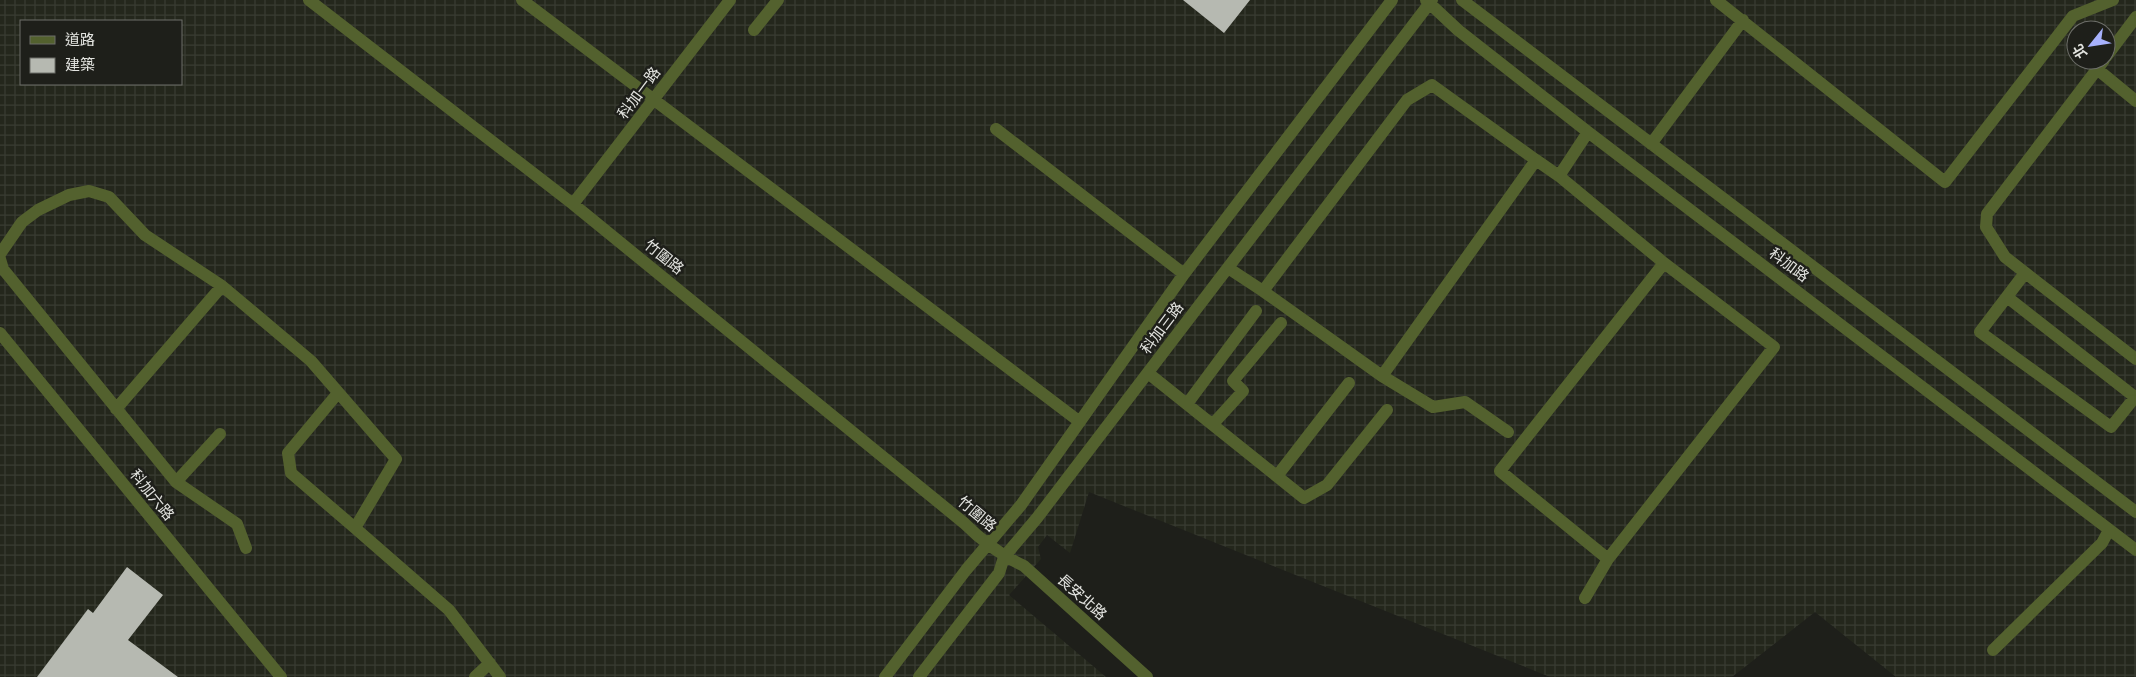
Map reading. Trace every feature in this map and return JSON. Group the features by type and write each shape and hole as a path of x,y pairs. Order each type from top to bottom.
{"street":[{"name":"竹圍路","path":"309,0 573,204 989,545"},
{"path":"522,0 1080,422"},
{"name":"科加一路","path":"573,204 730,0"},
{"path":"754,30 778,0"},
{"name":"科加三路","path":"885,677 1021,505 1184,274 1392,0"},
{"name":"科加路","path":"1462,0 2136,512"},
{"path":"1716,0 1945,182 2073,16 2113,0"},
{"name":"科加三路","path":"919,677 999,573 1004,557 1037,518 1430,1"},
{"name":"科加路","path":"1430,1 1458,30 1588,132 2136,550"},
{"path":"2116,43 2136,17"},
{"path":"1651,144 1743,20"},
{"path":"2096,70 1988,214 1986,227 1992,240 2004,257 2136,359"},
{"path":"2109,70 2136,101"},
{"path":"1263,291 1407,100 1432,85 1559,176 1664,263 1774,347 1608,559 1585,598"},
{"path":"996,129 1184,274"},
{"path":"1559,176 1588,132"},
{"path":"1382,376 1536,160"},
{"path":"0,254 22,222 38,210 69,195 89,192 109,197 144,235 222,286 311,361 396,459 356,528"},
{"path":"0,259 3,269 176,482 237,524 246,548"},
{"path":"1608,559 1500,472 1664,263"},
{"path":"1228,268 1382,376 1433,407 1466,402 1508,432"},
{"path":"2007,297 2136,396 2110,427 1980,332 2025,273"},
{"path":"116,409 222,286"},
{"path":"1187,404 1256,311"},
{"path":"1213,424 1243,391 1233,380 1281,323"},
{"name":"科加六路","path":"0,333 280,677"},
{"path":"1148,373 1304,498 1327,485 1387,410"},
{"path":"1277,476 1350,384"},
{"path":"338,393 288,453 291,473 449,610 500,677"},
{"path":"176,482 220,434"},
{"path":"1993,650 2096,549 2109,530"},
{"name":"長安北路","path":"989,545 1004,557 1024,566 1147,677"},
{"path":"475,677 490,663"}],"shaded area":[{"path":"0,0 2136,0 2136,677 1896,677 1815,612 1732,677 1550,677 1089,492 1070,553 1047,535 1038,547 1041,559 1009,595 1106,677 0,677"}],"building":[{"path":"1183,0 1250,0 1224,33"},
{"path":"127,567 163,595 128,640 178,677 37,677 88,609 93,613"}]}
